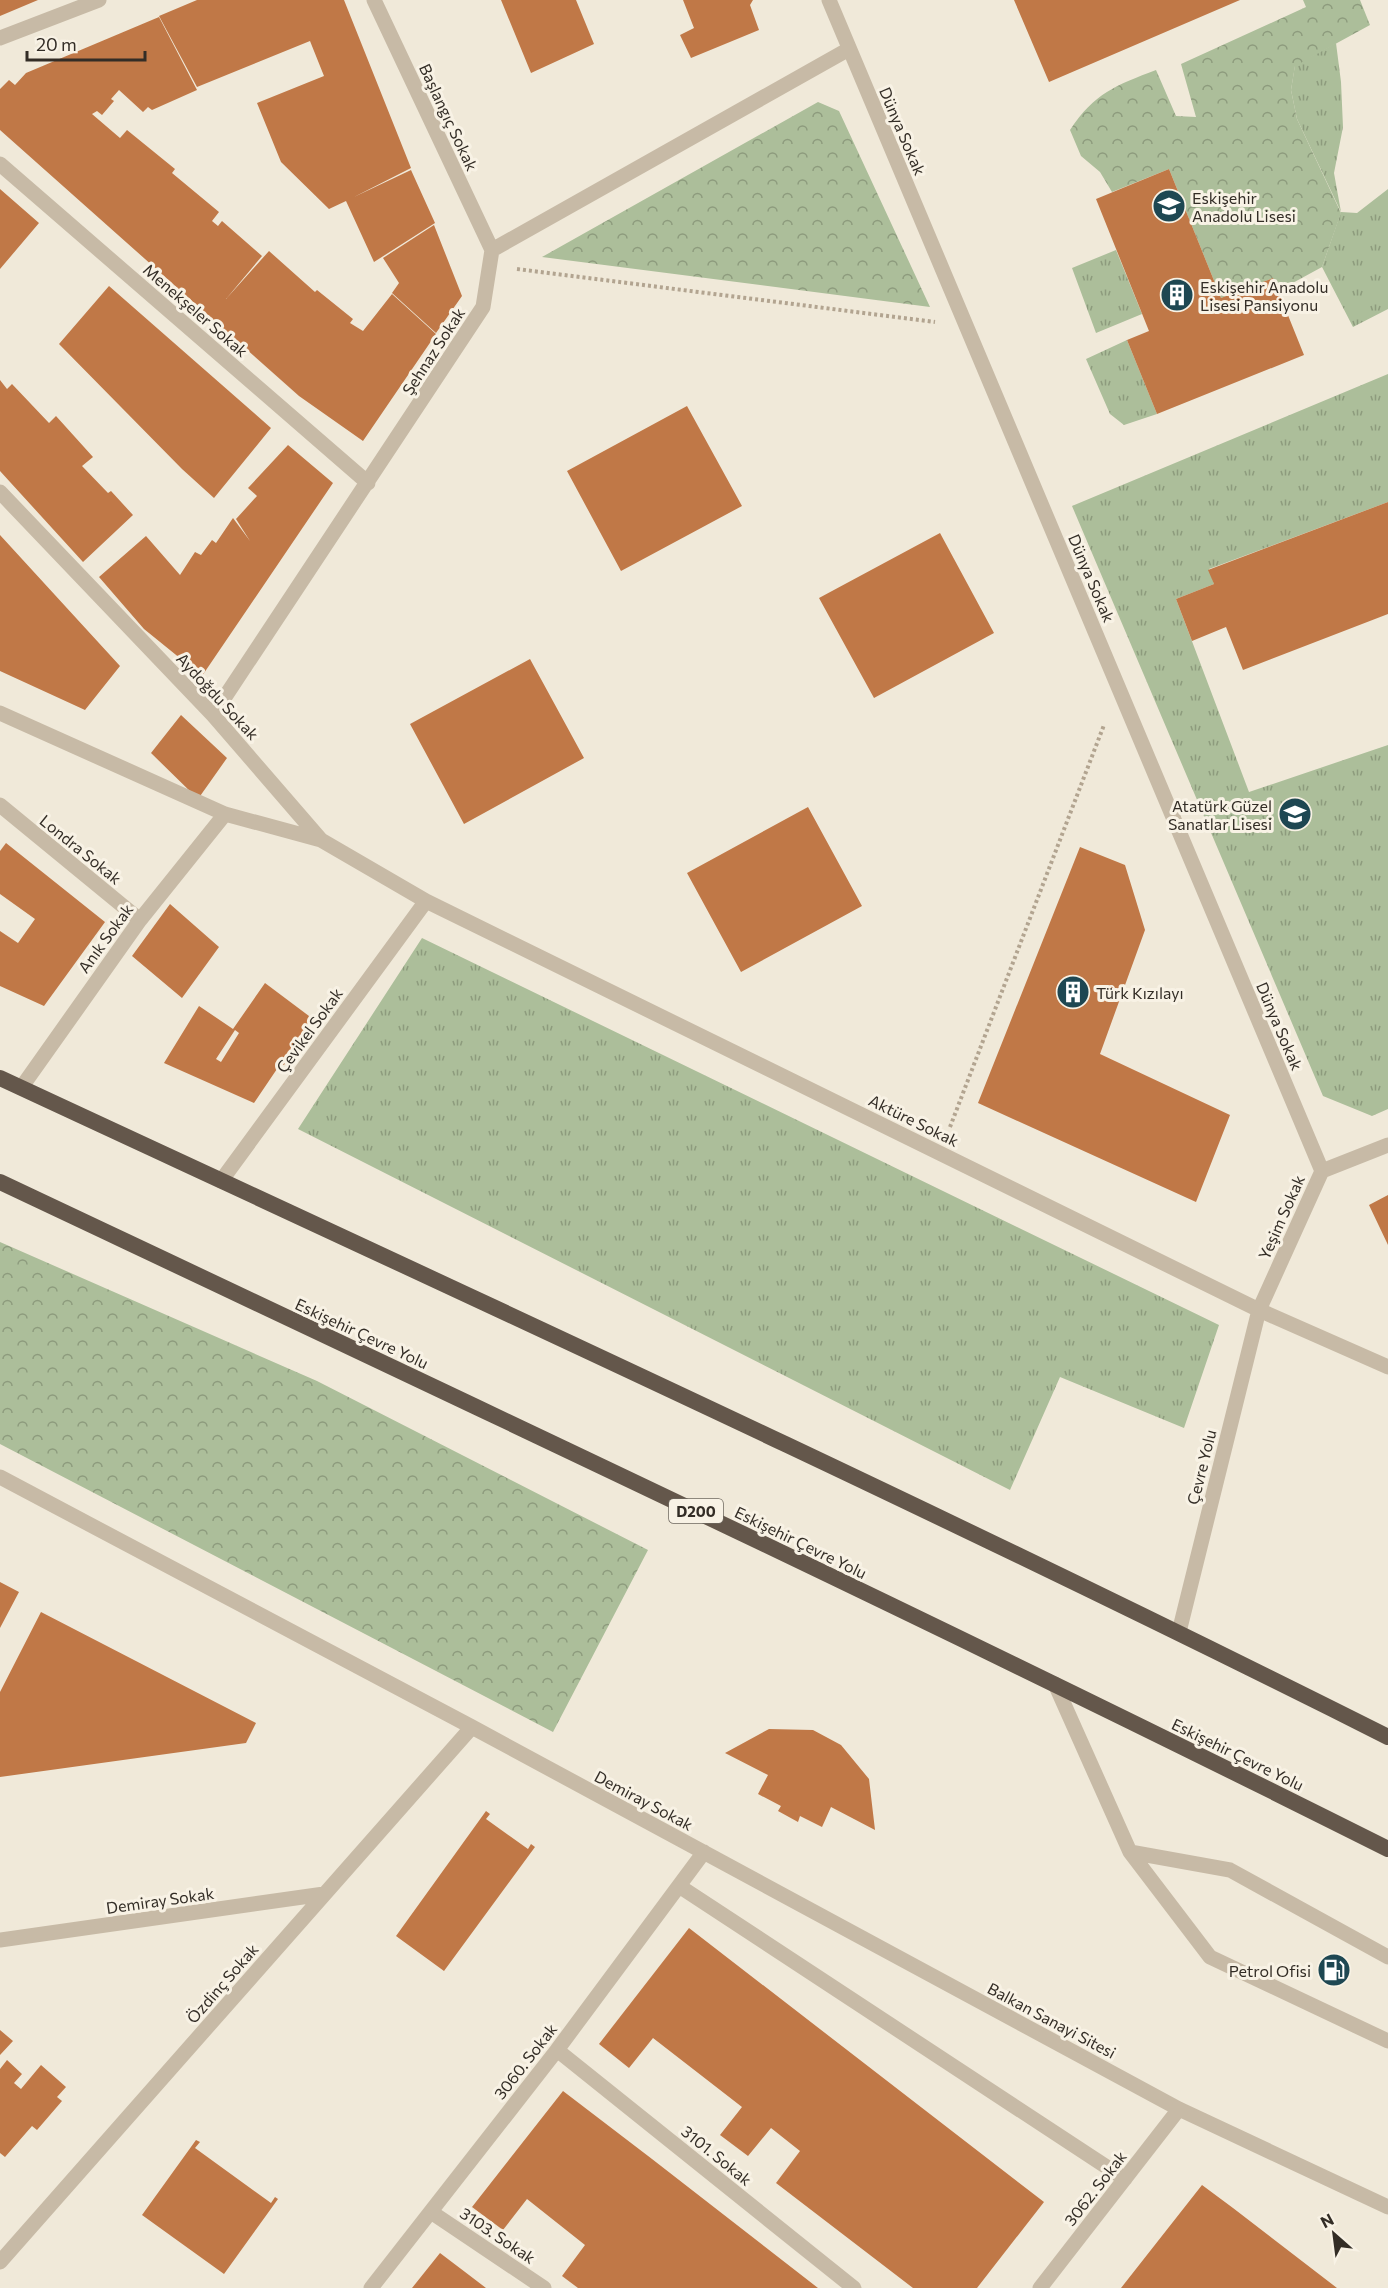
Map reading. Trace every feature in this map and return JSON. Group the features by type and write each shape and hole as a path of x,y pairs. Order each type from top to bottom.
{"highway":[{"path":"0,1078 619,1365 1179,1632 1388,1737"},
{"name":"Eskişehir Çevre Yolu","path":"0,1182 643,1486 1055,1684 1388,1849"}],"street":[{"path":"0,38 99,0"},
{"name":"Başlangıç Sokak","path":"374,0 492,250"},
{"name":"Dünya Sokak","path":"829,0 1322,1170"},
{"path":"492,250 849,49"},
{"name":"Menekşeler Sokak","path":"0,164 368,483"},
{"name":"Şehnaz Sokak","path":"213,715 483,307 492,250"},
{"name":"Aydoğdu Sokak","path":"0,492 213,715 321,840 426,901"},
{"path":"0,714 225,814 321,840"},
{"name":"Londra Sokak","path":"0,805 140,920"},
{"name":"Anık Sokak","path":"21,1088 140,920 225,814"},
{"name":"Aktüre Sokak","path":"426,901 1259,1310 1388,1367"},
{"name":"Çevikel Sokak","path":"221,1181 426,901"},
{"name":"Yeşim Sokak","path":"1259,1310 1322,1170 1388,1145"},
{"name":"Çevre Yolu","path":"1179,1632 1259,1310"},
{"name":"Demiray Sokak","path":"0,1477 704,1852"},
{"path":"1055,1684 1130,1852 1210,1957 1388,2041"},
{"name":"Özdinç Sokak","path":"0,2262 472,1727"},
{"name":"3060. Sokak","path":"371,2288 557,2050 704,1852"},
{"name":"Balkan Sanayi Sitesi","path":"704,1852 1179,2109 1388,2207"},
{"path":"1130,1852 1230,1870 1388,1957"},
{"path":"679,1886 1125,2179"},
{"name":"Demiray Sokak","path":"0,1940 324,1894"},
{"name":"3101. Sokak","path":"557,2050 854,2288"},
{"name":"3062. Sokak","path":"1040,2288 1179,2109"},
{"name":"3103. Sokak","path":"431,2212 544,2288"}],"path":[{"path":"490,266 966,326"},
{"path":"940,1153 1118,687"}],"green space":[{"path":"1303,0 1360,0 1370,25 1295,66 1291,90 1297,119 1341,213 1322,267 1278,291 1273,278 1221,298 1169,169 1112,192 1100,172 1081,156 1070,130 1088,107 1107,92 1129,80 1156,70 1176,116 1196,117 1181,64 1306,7"},
{"path":"1336,43 1343,127 1334,173 1341,212 1297,119 1291,90 1295,65"},
{"path":"818,102 839,111 930,307 542,257"},
{"path":"1388,189 1388,309 1353,327 1322,267 1341,212 1357,213"},
{"path":"1116,250 1142,314 1096,333 1072,268"},
{"path":"1127,340 1157,414 1124,425 1110,414 1086,359"},
{"name":"Atatürk Güzel Sanatlar Lisesi","path":"1388,374 1388,502 1209,569 1214,584 1176,599 1249,792 1388,745 1388,1109 1372,1116 1323,1096 1072,506"},
{"path":"422,938 1219,1325 1184,1428 1060,1377 1010,1490 298,1129"},
{"path":"0,1242 317,1381 648,1550 553,1732 0,1444"}],"building":[{"path":"0,0 38,0 0,16"},
{"path":"197,0 344,0 411,168 354,197 411,170 435,223 374,262 346,201 329,209 281,162 257,103 324,76 310,41 197,87 159,16"},
{"path":"501,0 576,0 594,44 531,73"},
{"path":"683,0 753,0 750,5 759,30 691,58 680,35 694,28"},
{"path":"1014,0 1240,0 1049,82"},
{"path":"159,17 197,90 152,110 148,107 143,112 119,90 111,99 114,101 102,115 97,111 92,114 120,138 127,130 175,169 172,173 219,212 212,221 218,226 222,221 262,256 226,299 269,251 315,292 317,290 353,319 350,323 363,331 392,294 436,334 363,441 299,396 0,130 0,89 9,80 15,85 26,73"},
{"name":"Eskişehir Anadolu Lisesi Pansiyonu","path":"1169,169 1221,298 1273,278 1304,355 1157,414 1127,340 1149,331 1096,199"},
{"path":"0,189 39,223 0,269"},
{"path":"434,225 462,296 436,333 392,293 399,283 383,258"},
{"path":"109,286 271,428 214,498 182,469 59,344"},
{"path":"0,380 7,389 12,384 49,423 56,416 93,457 82,466 108,493 111,491 133,515 83,562 0,471"},
{"path":"687,406 742,506 621,571 567,471"},
{"path":"288,445 333,483 202,676 144,629 99,577 146,536 180,575 195,552 201,555 212,540 216,543 233,518 250,541 236,519 257,496 248,488"},
{"path":"1388,502 1388,614 1243,670 1226,627 1192,641 1176,599 1214,584 1208,570"},
{"path":"940,533 994,633 874,698 819,598"},
{"path":"0,535 120,666 85,710 0,671"},
{"path":"530,659 584,758 464,824 410,724"},
{"path":"181,715 227,758 198,799 151,753"},
{"path":"808,807 862,906 741,972 687,873"},
{"path":"6,843 105,922 44,1006 0,986 0,931 18,943 35,919 0,894 0,851"},
{"name":"Türk Kızılayı","path":"1080,847 1125,865 1145,930 1100,1054 1230,1115 1196,1202 978,1103"},
{"path":"170,904 219,947 182,998 132,956"},
{"path":"265,983 313,1019 284,1065 281,1063 254,1103 164,1063 199,1006 233,1029","holes":["235,1030 239,1033 221,1062 216,1059"]},
{"path":"1388,1195 1388,1245 1369,1205"},
{"path":"0,1582 19,1592 0,1628"},
{"path":"41,1612 256,1723 246,1743 0,1777 0,1692"},
{"path":"769,1729 813,1730 841,1745 869,1779 875,1830 831,1807 822,1827 800,1816 798,1822 778,1811 781,1806 758,1794 768,1775 725,1753"},
{"path":"486,1811 490,1814 486,1819 528,1849 531,1844 535,1847 444,1971 396,1936"},
{"path":"689,1928 1044,2202 977,2288 913,2288 776,2183 800,2151 771,2128 748,2156 720,2135 742,2107 653,2038 629,2068 599,2044"},
{"path":"0,2030 13,2041 0,2055"},
{"path":"7,2060 22,2074 14,2083 21,2089 41,2065 66,2087 57,2097 62,2101 37,2130 32,2126 5,2157 0,2153 0,2069"},
{"path":"563,2091 818,2288 578,2288 562,2276 585,2245 527,2199 503,2230 472,2207"},
{"path":"196,2140 200,2142 195,2148 271,2203 275,2197 278,2199 224,2274 142,2215"},
{"path":"1202,2185 1233,2208 1337,2288 1121,2288"},
{"path":"440,2253 469,2275 486,2288 412,2288"}],"place":[{"name":"Eskişehir Anadolu Lisesi","path":"1169,206"},
{"name":"Eskişehir Anadolu Lisesi Pansiyonu","path":"1177,295"},
{"name":"Atatürk Güzel Sanatlar Lisesi","path":"1295,814"},
{"name":"Türk Kızılayı","path":"1073,992"},
{"name":"Petrol Ofisi","path":"1334,1970"}]}
